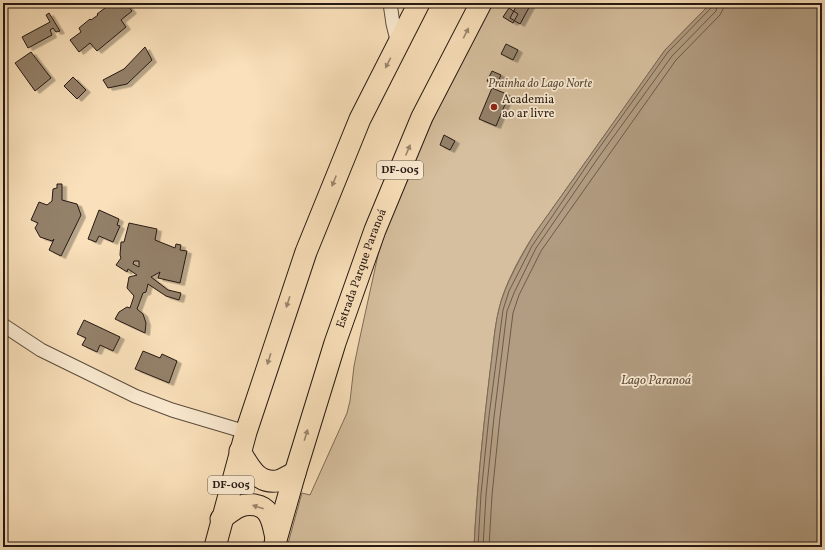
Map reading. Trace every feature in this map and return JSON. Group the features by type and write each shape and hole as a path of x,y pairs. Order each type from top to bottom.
{"main road":[{"name":"DF-005","path":"215,547 243,441 306,252 360,119 419,3"},
{"name":"Estrada Parque Paranoá","path":"275,542 335,343 375,230 422,117 481,3"},
{"path":"243,441 250,469 261,478 278,481 295,473"},
{"path":"222,519 244,504 259,506 265,509 269,514 275,542"}],"street":[{"path":"390,3 398,44"},
{"path":"3,325 41,350 135,396 172,410 243,441"}],"green space":[{"name":"Prainha do Lago Norte","path":"491,3 711,3 665,50 535,233 509,280 501,300 495,332 480,459 474,547 287,547 302,493 310,495 347,413 360,337 378,255 386,230 414,162 456,68"}],"water":[{"name":"Lago Paranoá","path":"711,3 822,3 822,547 474,547 480,459 495,332 501,300 509,280 535,233 665,50"}],"building":[{"path":"118,3 126,3 132,11 121,20 126,27 97,51 90,43 79,52 70,40 81,32 79,28 90,19 91,20 98,15 97,14 109,5 112,8"},
{"path":"518,3 531,4 520,24 510,18"},
{"path":"509,8 518,14 513,23 503,17"},
{"path":"49,13 60,31 56,32 53,28 50,30 52,35 28,48 22,37 50,22 46,15"},
{"path":"506,44 518,50 513,60 501,54"},
{"path":"145,47 152,60 127,84 108,88 103,80 124,69"},
{"path":"31,52 51,78 35,91 15,63"},
{"path":"492,71 501,75 496,86 487,81"},
{"path":"73,77 86,90 77,99 64,86"},
{"name":"Academia ao ar livre","path":"492,88 509,95 496,126 479,119"},
{"path":"444,135 455,141 450,150 440,145"},
{"path":"57,184 62,184 62,200 77,204 81,215 61,256 49,250 54,239 52,241 40,237 35,228 38,223 31,220 39,202 47,205 52,201 53,189 57,188"},
{"path":"99,210 119,219 117,225 120,226 113,242 99,236 96,242 88,239"},
{"path":"129,223 157,229 155,240 175,248 176,244 181,245 180,250 187,251 180,283 158,278 160,272 151,277 168,290 181,293 179,300 166,296 148,284 146,292 143,293 137,309 143,314 146,323 145,333 115,319 119,312 127,307 130,308 134,296 127,288 129,277 137,275 128,269 127,272 116,265 121,258 121,242 124,242","holes":["134,261 139,261 139,267 133,264"]},
{"path":"84,320 120,337 113,351 100,345 97,352 82,345 86,338 77,334"},
{"path":"143,351 160,358 162,354 177,361 169,383 135,369"}],"place":[{"name":"Academia ao ar livre","path":"494,107"}]}
